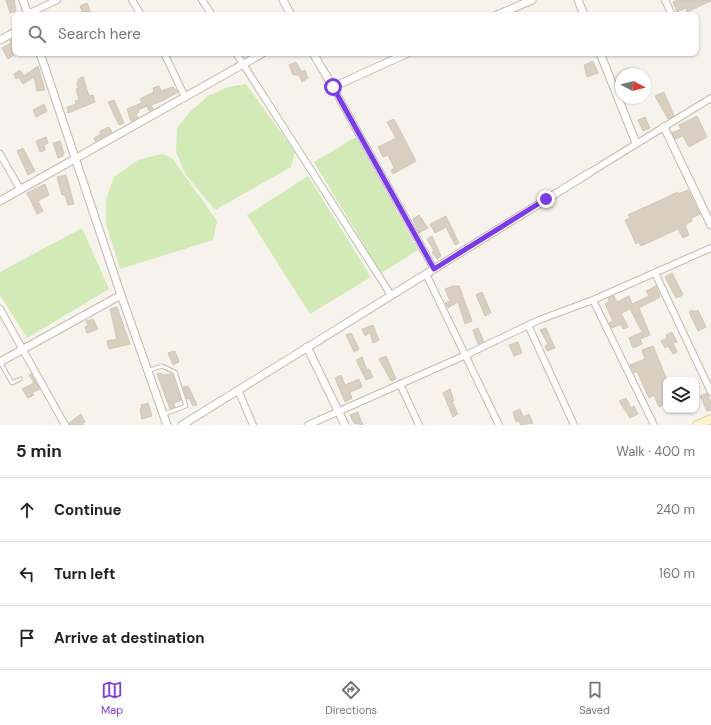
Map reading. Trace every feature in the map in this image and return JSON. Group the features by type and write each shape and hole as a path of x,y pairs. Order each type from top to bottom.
{"main road":[{"path":"697,425 711,419"}],"street":[{"path":"23,0 27,12"},
{"path":"34,12 57,0"},
{"path":"132,0 140,12"},
{"path":"202,0 210,12"},
{"path":"283,0 289,12"},
{"path":"504,12 532,0"},
{"path":"578,0 583,12"},
{"path":"665,0 671,12"},
{"path":"0,40 12,34"},
{"path":"41,56 166,425"},
{"path":"165,56 185,97"},
{"path":"238,56 390,295"},
{"path":"0,200 76,159 257,56"},
{"path":"315,56 434,269"},
{"path":"333,87 401,56"},
{"path":"601,56 636,143"},
{"path":"182,425 390,295 711,98"},
{"path":"664,127 711,225"},
{"path":"0,154 20,189"},
{"path":"308,425 466,355 528,325 593,300 711,248"},
{"path":"655,273 711,392"},
{"path":"426,274 499,425"},
{"path":"0,362 121,295"},
{"path":"593,300 654,425"},
{"path":"0,309 65,425"},
{"path":"528,325 574,425"},
{"path":"307,347 344,425"},
{"path":"400,384 419,425"},
{"path":"238,390 253,425"}],"lane":[{"path":"0,362 12,383 20,379"},
{"path":"147,371 162,366 175,372 186,406 163,415"}],"green space":[{"path":"246,84 295,152 291,167 215,210 186,175 176,152 177,128 190,112 208,96 228,87"},
{"path":"356,137 418,250 381,273 314,162"},
{"path":"162,154 172,158 217,221 213,240 120,269 106,223 106,200 114,177 138,160"},
{"path":"308,176 371,277 310,314 247,215"},
{"path":"82,228 109,289 27,338 0,295 0,272"}],"building":[{"path":"6,0 14,0 16,11 10,13"},
{"path":"678,0 711,1 687,12 686,8 677,12 673,2"},
{"path":"87,3 91,12 82,12 80,6"},
{"path":"12,40 11,50 12,56 8,59 2,48 11,43 10,41"},
{"path":"593,61 598,73 587,77 584,65"},
{"path":"296,62 302,72 305,70 308,78 302,82 299,75 293,75 289,65"},
{"path":"38,66 45,90 37,91 34,77 23,84 19,77 16,79 14,74 20,70 24,76"},
{"path":"83,77 89,96 93,95 95,102 68,113 67,107 76,104 75,101 79,100 76,89 78,88 77,83 78,79"},
{"path":"159,86 161,91 173,87 178,92 151,105 153,109 149,111 147,106 138,110 139,112 136,114 138,118 131,121 127,109 142,103 140,99 154,92 153,88"},
{"path":"664,92 674,116 668,119 655,96"},
{"path":"114,100 124,123 119,125 108,102"},
{"path":"44,104 47,111 36,117 33,110"},
{"path":"697,116 707,137 689,147 683,136 675,139 672,133 681,129 679,125"},
{"path":"645,117 650,128 643,131 638,120"},
{"path":"394,119 416,161 393,174 391,170 394,168 388,155 383,157 378,147 396,138 387,122"},
{"path":"109,127 112,132 95,141 94,138 101,134 100,131"},
{"path":"46,137 48,143 44,145 45,150 40,152 36,141"},
{"path":"60,141 64,154 58,158 53,143"},
{"path":"23,148 35,171 28,175 17,151"},
{"path":"66,175 74,204 68,205 65,195 62,195 57,177"},
{"path":"45,184 49,195 38,201 43,211 37,214 27,193"},
{"path":"688,190 700,214 691,218 692,221 685,225 689,235 683,238 678,229 641,246 639,242 636,244 625,220 630,218 628,215 678,192 678,194"},
{"path":"419,215 428,228 419,233 413,219"},
{"path":"446,216 459,243 455,245 446,227 435,233 430,224"},
{"path":"432,236 441,256 437,259 432,252 434,251 427,239"},
{"path":"672,273 683,295 676,298 665,277"},
{"path":"453,286 459,286 472,321 465,324 458,302 448,308 445,303 450,301 445,289"},
{"path":"656,286 660,297 639,308 650,335 640,339 642,344 633,348 629,338 642,332 630,309 621,313 628,327 623,329 621,325 619,325 612,328 609,323 613,321 605,304 609,302 608,298 614,296 617,302 629,296 632,304 649,296 646,291"},
{"path":"482,292 491,313 485,316 476,295"},
{"path":"117,307 130,344 109,349 107,341 117,339 110,309"},
{"path":"693,310 693,312 698,310 706,327 698,331 689,312"},
{"path":"93,319 98,329 87,333 85,327 88,326 86,321"},
{"path":"373,325 379,340 373,343 370,333 365,336 362,329"},
{"path":"478,328 484,342 478,344 473,330"},
{"path":"546,328 555,348 547,351 545,346 548,344 540,330"},
{"path":"672,332 677,342 673,343 677,352 673,354 668,346 665,348 661,341 667,338 666,335"},
{"path":"351,333 359,349 354,352 346,335"},
{"path":"518,342 522,353 514,356 509,345"},
{"path":"653,346 666,377 663,377 663,405 659,407 654,395 649,398 637,371 634,373 630,365 645,359 642,350"},
{"path":"175,351 179,362 173,365 168,353"},
{"path":"386,356 396,379 391,381 379,359"},
{"path":"362,357 367,370 369,369 373,377 366,380 356,360"},
{"path":"161,373 162,375 172,374 181,400 174,403 175,407 170,409 157,374"},
{"path":"31,374 40,389 32,393 34,395 28,398 22,389 34,383 29,375"},
{"path":"341,375 345,385 359,379 362,387 350,392 352,398 345,402 335,378"},
{"path":"188,386 197,405 193,406 189,398 187,399 183,387"},
{"path":"450,389 454,401 452,401 458,414 453,417 443,393"},
{"path":"707,393 711,402 711,410 707,411 700,396"},
{"path":"626,398 631,408 634,406 638,414 630,418 619,401"},
{"path":"148,403 152,416 142,419 140,409 142,408 141,405"},
{"path":"520,409 523,417 529,414 533,423 521,425 519,421 516,422 513,412"},
{"path":"358,412 363,425 354,423 350,415"},
{"path":"81,414 85,422 82,423 84,425 69,425 69,423"}],"route":[{"path":"333,87 434,269 546,199"}]}
